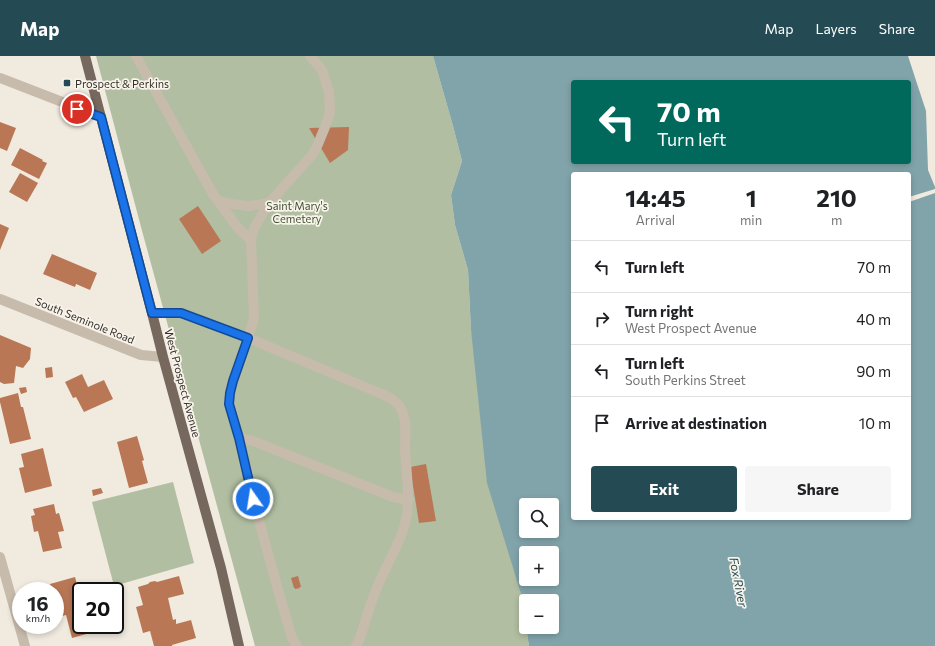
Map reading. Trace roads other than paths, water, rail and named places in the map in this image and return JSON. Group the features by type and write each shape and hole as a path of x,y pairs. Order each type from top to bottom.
{"main road":[{"name":"West Prospect Avenue","path":"85,56 163,357 221,568 239,646"}],"street":[{"path":"136,56 213,194 238,228 251,240"},
{"path":"297,646 292,638 274,575 229,404 233,381 254,319 251,240 254,228 269,203 313,154 330,112 329,92 322,70 310,56"},
{"path":"0,78 101,117"},
{"path":"218,201 249,206 269,203"},
{"name":"South Seminole Road","path":"0,299 141,355 163,357"},
{"path":"152,313 181,313 248,338 394,400 403,412 405,421 408,500 407,517 402,533 378,584 356,646"},
{"path":"239,438 253,441 393,497 408,500"},
{"path":"0,557 25,646"}],"water":[{"name":"Fox River","path":"433,56 908,56 926,111 928,170 935,187 935,646 529,646 527,634 559,634 559,594 521,594 487,483 471,330 468,270 455,225 451,195 462,161"}],"place":[{"name":"Prospect & Perkins","path":"67,83"}],"park label":[{"name":"Saint Mary's Cemetery","path":"297,211"}]}
